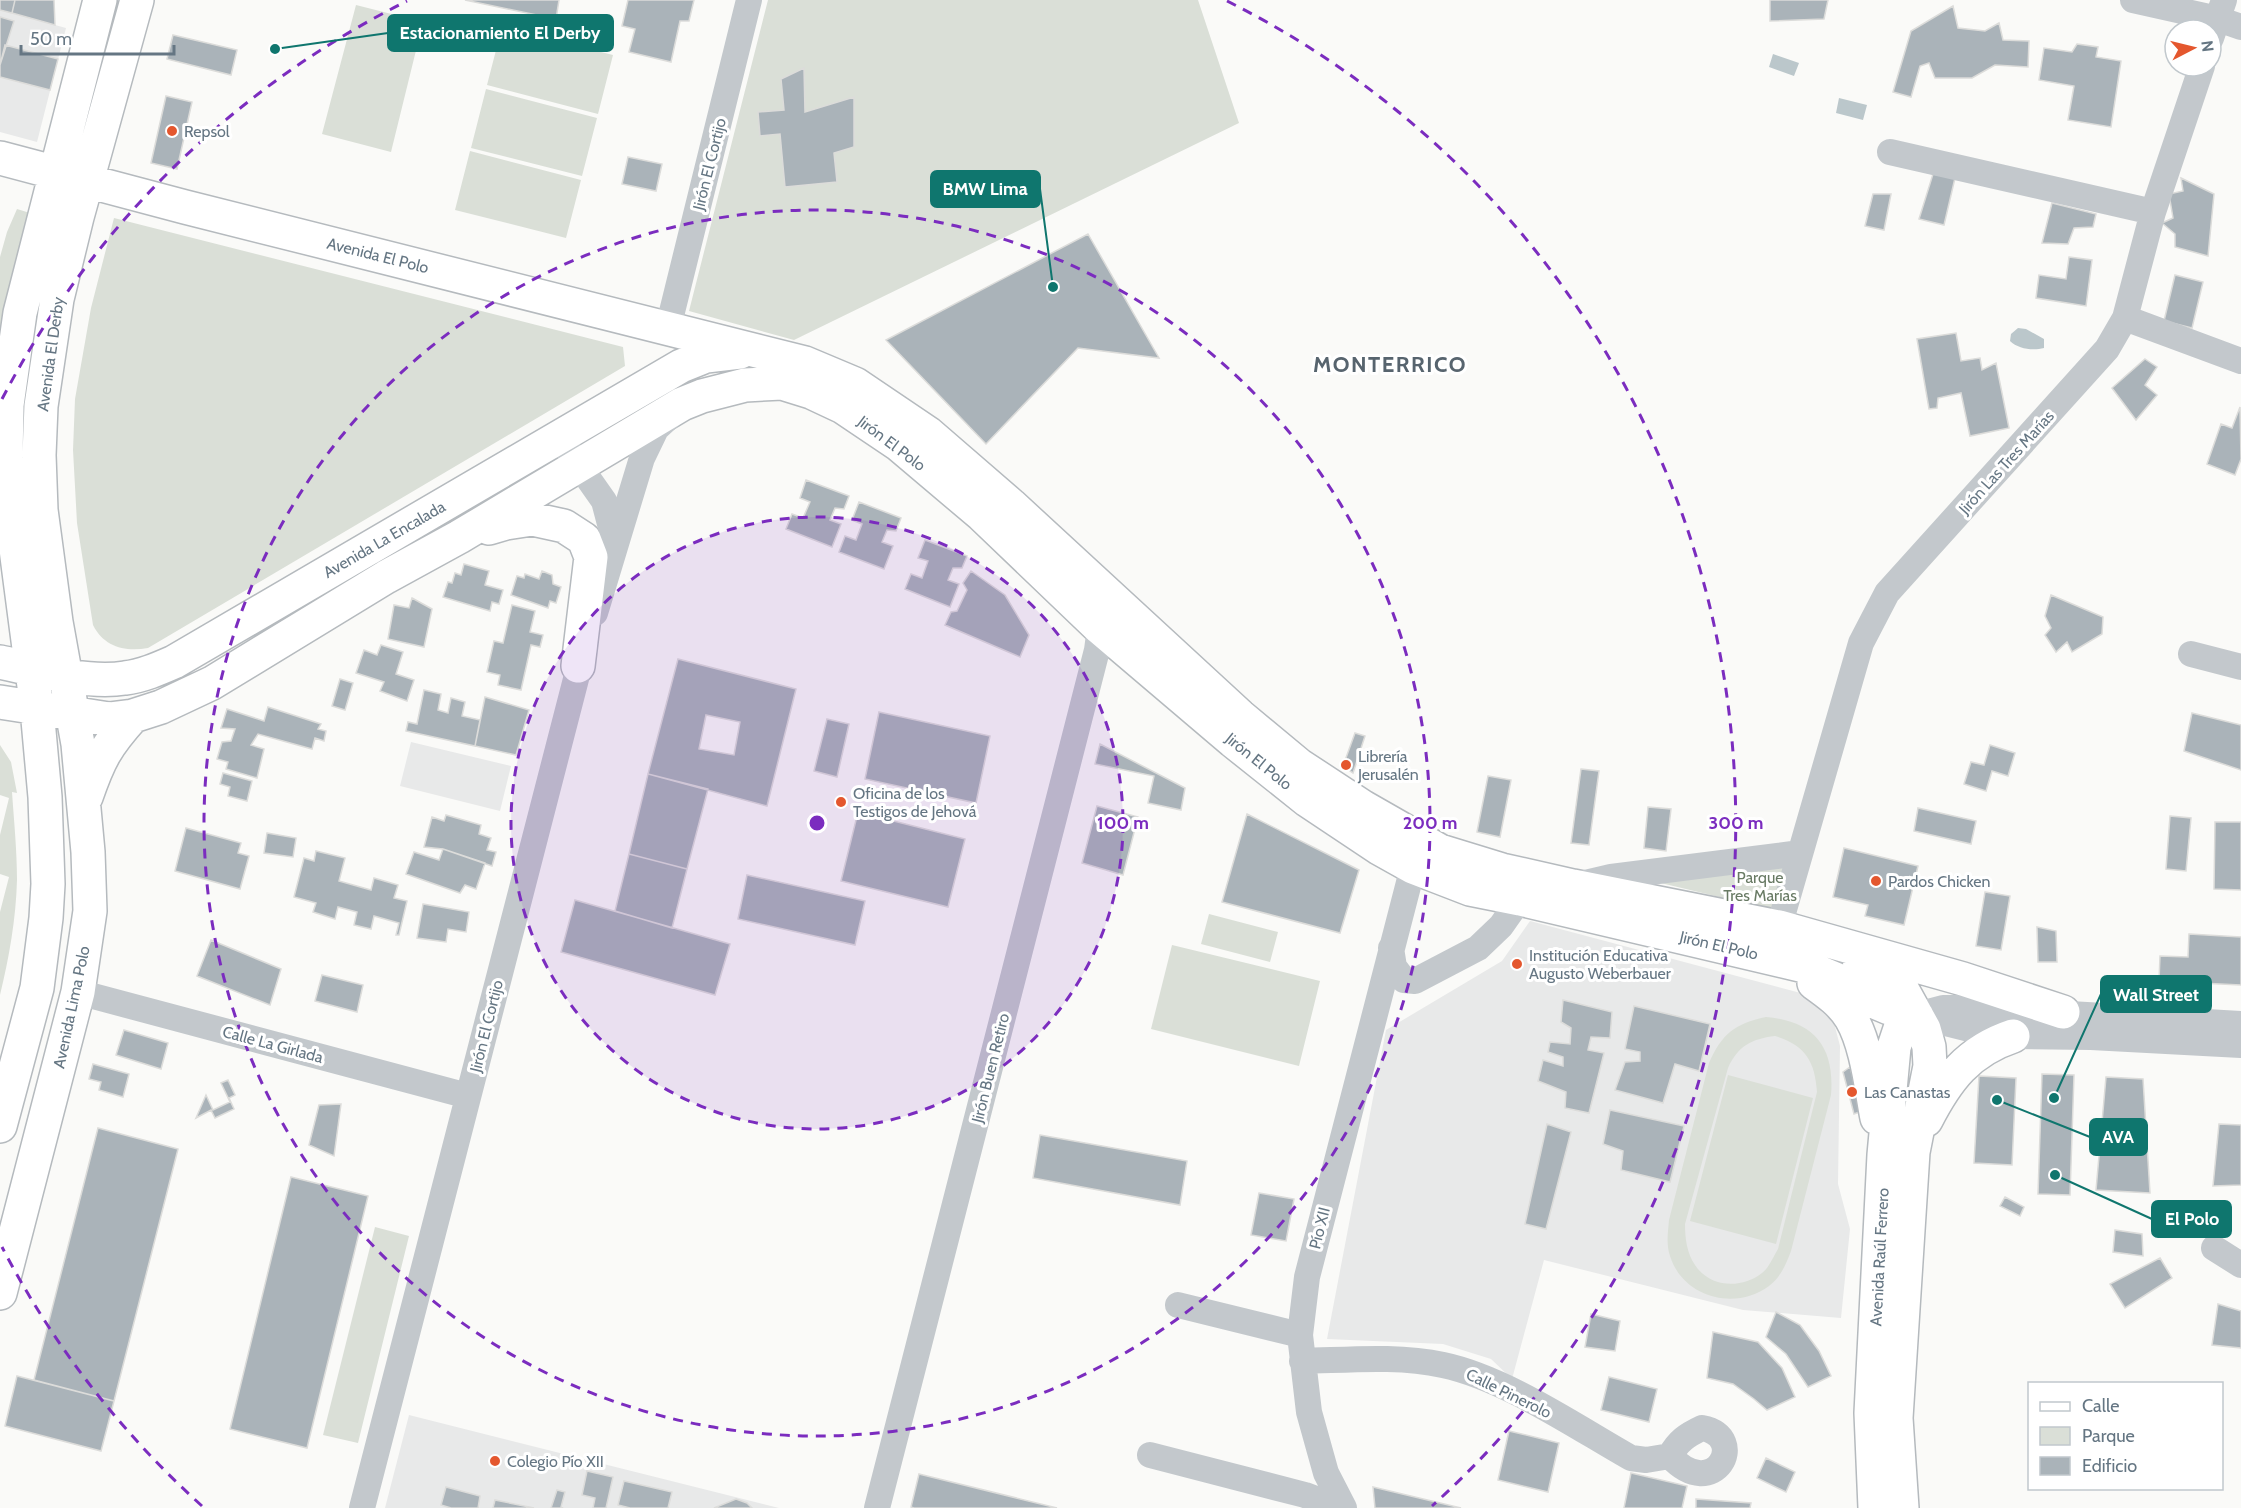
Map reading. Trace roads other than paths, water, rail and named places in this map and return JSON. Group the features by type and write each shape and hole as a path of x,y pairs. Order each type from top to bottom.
{"main road":[{"name":"Avenida El Derby","path":"33,669 10,503 6,458 7,405 20,313 100,0"},
{"name":"Avenida El Derby","path":"74,715 41,510 39,445 41,406 57,299 137,0"},
{"path":"70,115 71,129 82,137 96,135 104,124"},
{"name":"Avenida El Polo","path":"0,158 757,351"},
{"name":"Avenida La Encalada","path":"0,662 93,679 128,678 174,662 670,372 705,356 757,351"},
{"name":"Jirón El Polo","path":"757,351 805,363 855,384 928,434 1011,504 1240,716 1309,771 1363,807 1440,851 1502,870 1573,886 1779,927 1963,979 2063,1012"},
{"path":"633,432 618,430 614,425 617,415 670,372"},
{"name":"Jirón El Polo","path":"682,404 702,396 745,385 782,383 811,392 843,407 898,444 981,515 1100,628 1233,741 1307,800 1379,848 1413,867 1456,885 1804,966 1840,981 1870,1000 1917,1016"},
{"name":"Avenida La Encalada","path":"0,702 109,719 133,716 160,707 212,683 386,577 459,537 682,404"},
{"path":"459,537 506,523 532,519 564,526 584,539 591,557 578,666"},
{"path":"0,1126 37,988 46,918 46,830 33,669"},
{"name":"Avenida Lima Polo","path":"0,1293 78,992 90,911 90,883 74,715"},
{"path":"83,805 103,754 133,716"},
{"path":"1832,942 1893,982 1903,992 1917,1016"},
{"path":"1709,943 1806,978 1835,998 1851,1018 1857,1031 1898,1154"},
{"name":"Avenida Raúl Ferrero","path":"1902,1508 1896,1419 1898,1154 1894,1047 1900,1029 1917,1016"},
{"path":"1898,1154 1966,1061 1983,1048 2013,1036"},
{"name":"Avenida Raúl Ferrero","path":"1875,1508 1871,1413 1898,1154"}],"street":[{"name":"Jirón El Cortijo","path":"668,328 749,0"},
{"path":"2133,0 2210,18"},
{"name":"Jirón Las Tres Marías","path":"1779,927 1861,643 1887,593 2107,349 2125,318 2153,212 2198,78"},
{"path":"1890,152 2153,212"},
{"path":"2125,318 2241,361"},
{"name":"Jirón El Cortijo","path":"362,1508 578,666 648,443 656,429 682,404"},
{"path":"559,437 604,501 615,546"},
{"name":"Jirón Buen Retiro","path":"877,1508 1097,650 1100,628"},
{"path":"2190,654 2241,667"},
{"path":"1573,886 1611,877 1800,853"},
{"name":"Pío XII","path":"1344,1508 1318,1452 1309,1412 1300,1335 1307,1277 1413,867"},
{"path":"1391,948 1394,967 1404,980 1415,981 1478,948 1501,926 1520,899"},
{"name":"Calle La Girlada","path":"78,992 468,1096"},
{"path":"1917,1016 1930,1010 1943,1008 2063,1012 2241,1023"},
{"path":"1917,1016 1981,1032 2013,1036 2091,1037 2241,1045"},
{"path":"2214,1248 2241,1265"},
{"path":"1178,1305 1300,1335"},
{"name":"Calle Pinerolo","path":"1302,1361 1397,1359 1450,1366 1512,1390 1631,1458 1646,1460 1670,1456"},
{"path":"1150,1455 1305,1496 1339,1508"}],"place":[{"name":"Estacionamiento El Derby","path":"275,49"},
{"name":"Repsol","path":"172,131"},
{"name":"BMW Lima","path":"1053,287"},
{"name":"Librería Jerusalén","path":"1346,765"},
{"name":"Oficina de los Testigos de Jehová","path":"841,802"},
{"name":"Pardos Chicken","path":"1876,881"},
{"name":"Institución Educativa Augusto Weberbauer","path":"1517,964"},
{"name":"Las Canastas","path":"1852,1092"},
{"name":"Wall Street","path":"2054,1098"},
{"name":"AVA","path":"1997,1100"},
{"name":"El Polo","path":"2055,1175"},
{"name":"Colegio Pío XII","path":"495,1461"}],"district":[{"name":"MONTERRICO","path":"1390,364"}],"park label":[{"name":"Parque Tres Marías","path":"1760,886"}]}
